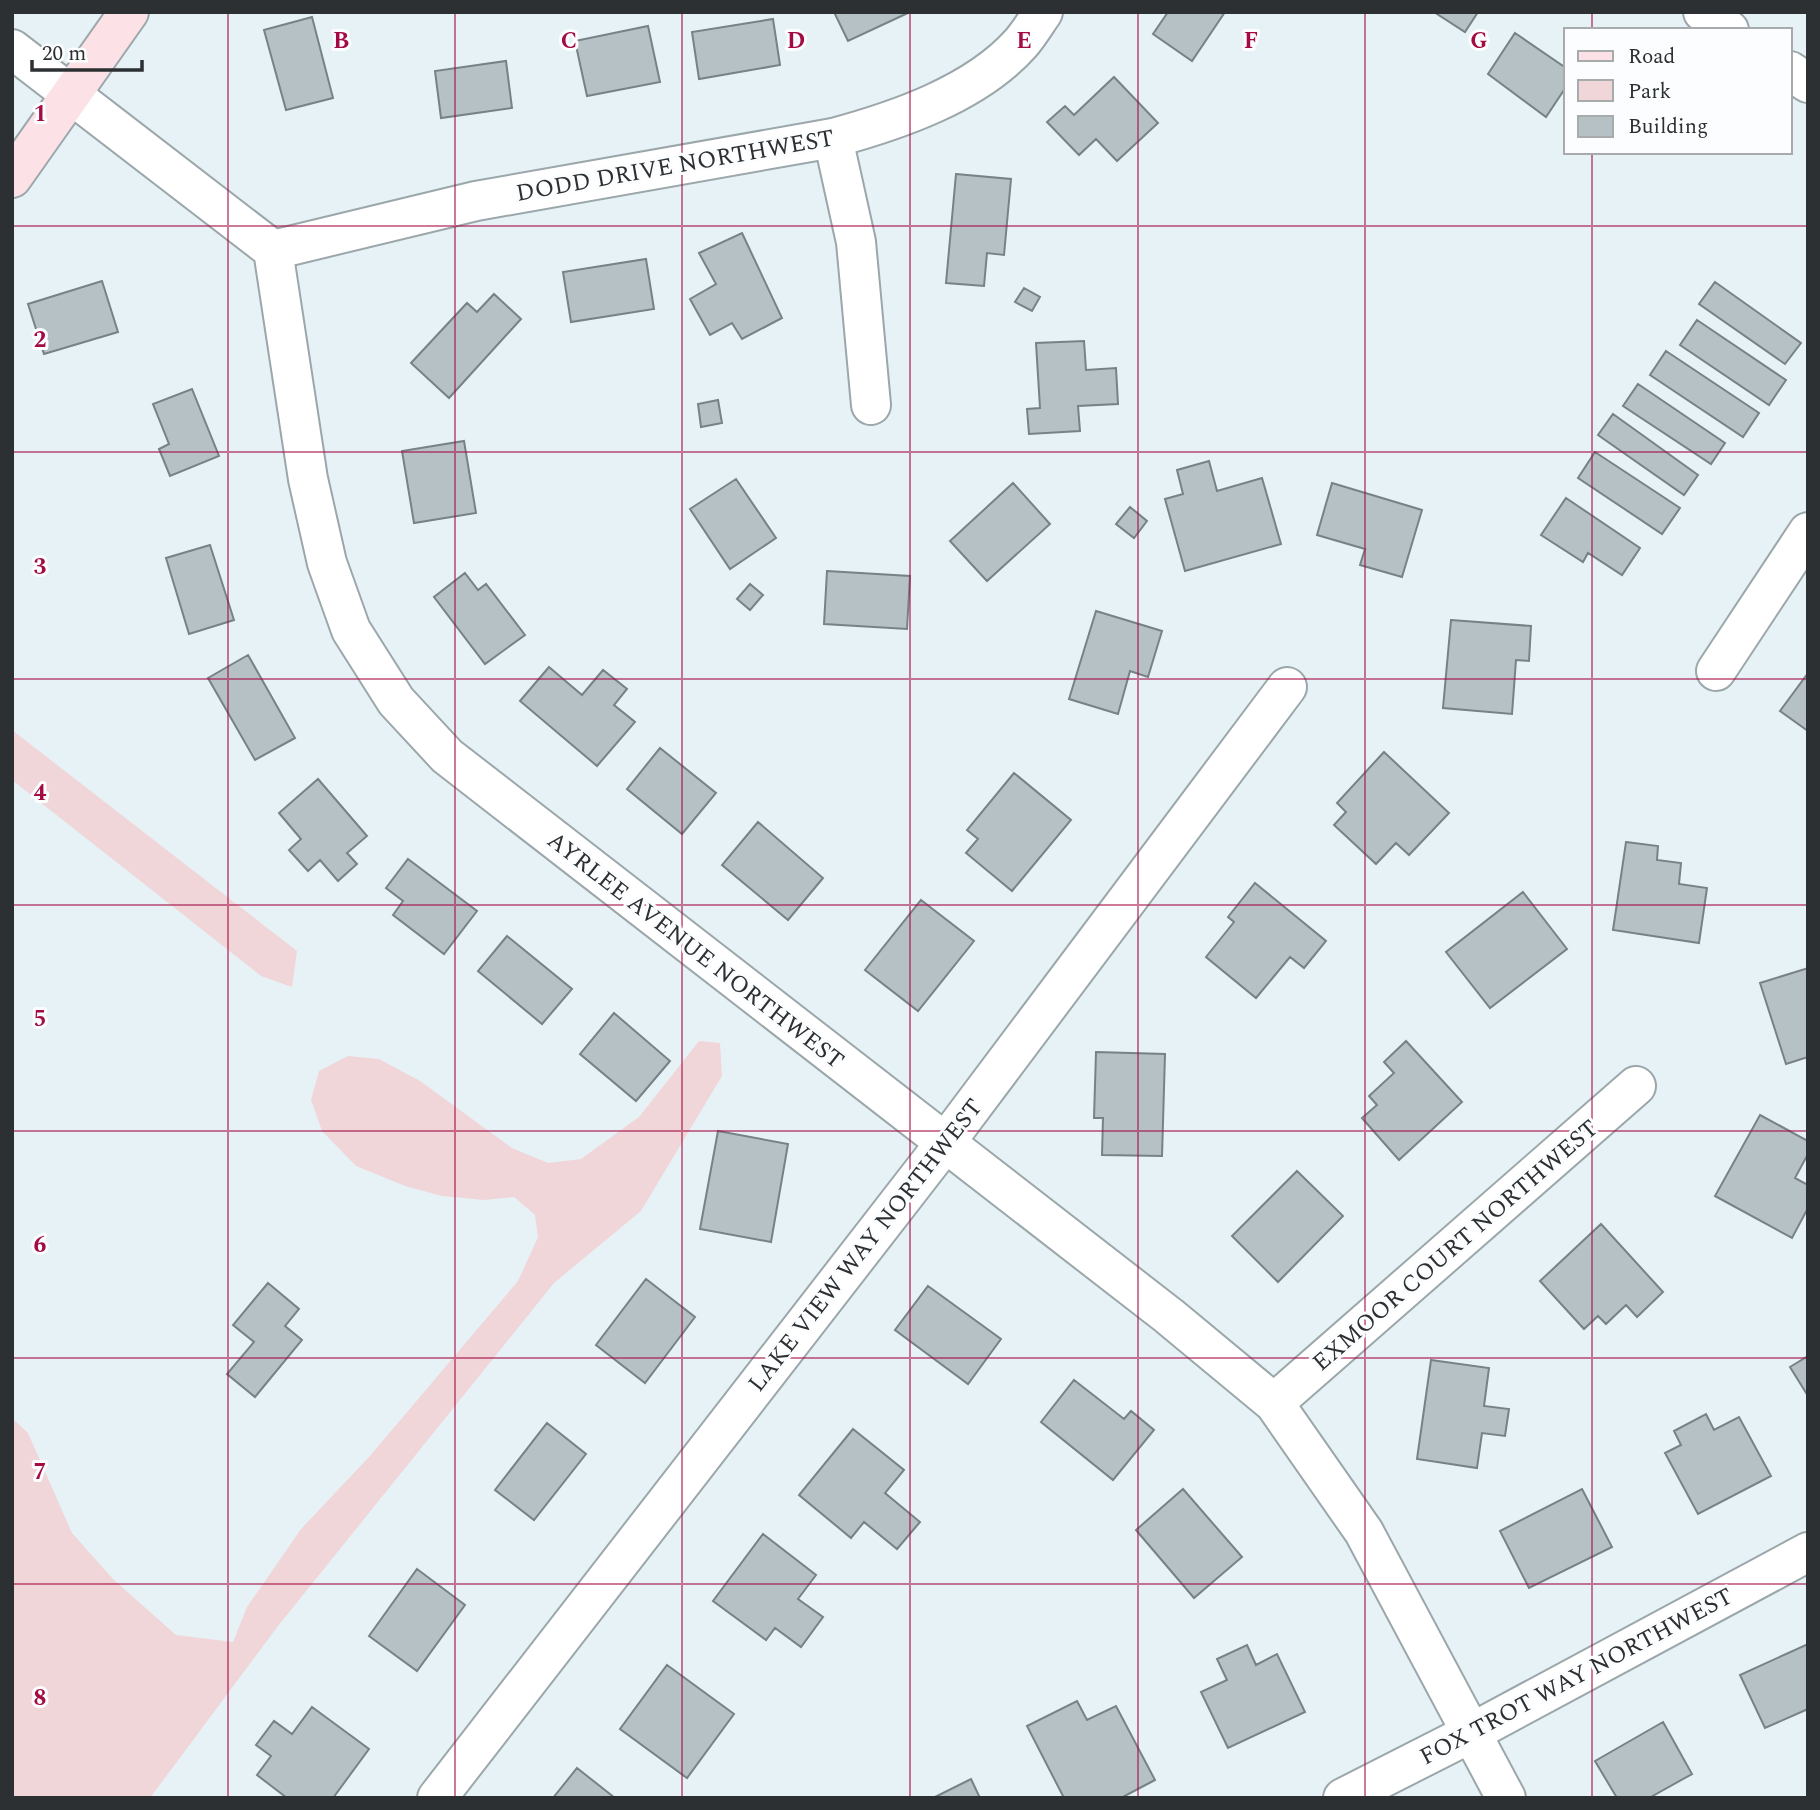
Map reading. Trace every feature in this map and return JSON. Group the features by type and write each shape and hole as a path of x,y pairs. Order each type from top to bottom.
{"street":[{"path":"12,178 129,12"},
{"name":"DODD DRIVE NORTHWEST","path":"273,250 476,201 833,138 883,125 947,96 985,75 1020,44 1043,12"},
{"path":"1703,12 1726,28"},
{"path":"12,49 273,250"},
{"path":"1792,72 1808,83"},
{"path":"833,138 856,242 871,405"},
{"name":"AYRLEE AVENUE NORTHWEST","path":"273,250 308,479 327,563 351,630 396,701 447,756 1169,1316 1274,1404 1364,1532 1506,1798"},
{"path":"1716,671 1808,532"},
{"name":"LAKE VIEW WAY NORTHWEST","path":"437,1798 945,1143 1287,687"},
{"name":"EXMOOR COURT NORTHWEST","path":"1274,1404 1636,1086"},
{"name":"FOX TROT WAY NORTHWEST","path":"1343,1798 1471,1733 1808,1552"}],"green space":[{"path":"12,730 297,951 292,987 261,976 12,780"},
{"path":"699,1041 720,1043 722,1076 641,1211 554,1283 278,1626 150,1798 12,1798 12,1418 28,1433 72,1533 114,1580 176,1635 233,1642 247,1607 301,1529 369,1457 518,1281 538,1237 535,1215 514,1197 484,1200 442,1196 405,1186 356,1166 322,1131 311,1100 319,1071 348,1056 379,1059 420,1081 512,1148 548,1163 581,1159 639,1117"}],"building":[{"path":"834,12 910,12 848,41"},
{"path":"1168,12 1225,12 1192,61 1153,34"},
{"path":"1434,12 1478,12 1465,32"},
{"path":"312,17 333,98 286,110 264,30"},
{"path":"773,19 780,65 699,79 692,32"},
{"path":"648,26 660,82 587,96 575,41"},
{"path":"1515,33 1564,67 1564,90 1546,117 1488,74"},
{"path":"506,61 512,108 441,118 435,71"},
{"path":"1114,77 1158,123 1117,161 1096,139 1079,155 1047,122 1065,106 1074,115"},
{"path":"956,174 1011,179 1004,255 987,253 984,286 946,283"},
{"path":"742,233 782,318 742,339 732,323 710,335 690,299 716,284 699,253"},
{"path":"646,259 654,309 571,322 563,272"},
{"path":"102,281 118,332 44,354 28,304"},
{"path":"1715,282 1801,343 1785,364 1699,304"},
{"path":"1024,288 1040,297 1032,311 1015,302"},
{"path":"494,294 521,319 449,398 411,363 467,303 477,312"},
{"path":"1697,320 1786,380 1769,405 1680,345"},
{"path":"1084,341 1086,370 1116,368 1118,404 1078,406 1080,431 1029,434 1027,409 1040,408 1036,343"},
{"path":"1666,351 1759,413 1743,437 1650,375"},
{"path":"1638,384 1725,443 1711,464 1623,406"},
{"path":"192,389 219,456 170,476 159,449 169,444 153,404"},
{"path":"718,400 722,423 701,427 698,404"},
{"path":"1613,414 1698,475 1684,495 1598,435"},
{"path":"464,441 476,513 414,523 402,451"},
{"path":"1595,452 1680,508 1662,534 1578,478"},
{"path":"1209,461 1217,491 1262,478 1281,544 1185,571 1165,499 1183,494 1177,470"},
{"path":"736,479 776,538 730,569 690,509"},
{"path":"1013,483 1050,524 987,581 950,541"},
{"path":"1332,483 1422,510 1402,577 1360,565 1365,549 1317,535"},
{"path":"1566,498 1640,548 1622,575 1588,553 1583,562 1541,535"},
{"path":"1130,507 1147,521 1134,538 1116,524"},
{"path":"210,545 234,620 189,634 166,558"},
{"path":"827,571 910,576 907,629 824,624"},
{"path":"465,573 478,590 486,584 525,635 485,664 434,597"},
{"path":"750,584 763,595 750,610 737,599"},
{"path":"1096,611 1162,631 1148,677 1130,671 1118,714 1069,699"},
{"path":"1451,620 1531,626 1529,661 1516,660 1512,714 1443,708"},
{"path":"248,655 295,738 255,760 208,678"},
{"path":"549,667 582,695 603,670 627,689 614,705 635,722 597,766 520,701"},
{"path":"1808,673 1808,731 1780,711"},
{"path":"660,748 716,793 682,834 627,789"},
{"path":"1384,752 1449,813 1409,855 1396,843 1376,864 1334,825 1346,812 1337,803"},
{"path":"1014,773 1071,820 1012,891 966,853 978,839 967,830"},
{"path":"318,779 367,836 347,853 357,864 338,881 320,860 308,871 289,850 301,839 279,813"},
{"path":"758,822 823,878 788,920 722,865"},
{"path":"1626,842 1658,846 1657,860 1681,863 1679,884 1707,888 1699,943 1613,930"},
{"path":"408,859 477,911 444,954 393,915 403,901 386,888"},
{"path":"1255,883 1326,941 1304,968 1290,957 1256,998 1206,957 1234,922 1228,917"},
{"path":"1523,892 1567,949 1490,1008 1446,952"},
{"path":"921,900 974,941 918,1011 865,970"},
{"path":"507,936 572,989 542,1024 478,971"},
{"path":"1808,968 1808,1057 1786,1064 1760,983"},
{"path":"614,1013 670,1061 636,1101 580,1054"},
{"path":"1406,1041 1462,1102 1399,1160 1362,1118 1377,1105 1369,1096 1394,1073 1384,1062"},
{"path":"1096,1052 1165,1054 1162,1156 1102,1155 1103,1118 1094,1118"},
{"path":"1760,1115 1808,1141 1808,1154 1795,1178 1808,1185 1808,1208 1792,1238 1715,1196"},
{"path":"718,1131 788,1144 771,1242 700,1229"},
{"path":"1297,1171 1343,1216 1278,1282 1232,1236"},
{"path":"1601,1224 1663,1292 1637,1317 1626,1305 1606,1324 1598,1316 1584,1329 1540,1281"},
{"path":"646,1279 695,1317 645,1383 596,1345"},
{"path":"268,1283 299,1309 285,1326 302,1340 255,1397 227,1374 254,1342 233,1325"},
{"path":"928,1286 1001,1339 968,1384 895,1330"},
{"path":"1808,1356 1808,1396 1790,1367"},
{"path":"1431,1360 1489,1368 1484,1406 1509,1409 1505,1436 1482,1433 1477,1468 1417,1459"},
{"path":"1074,1380 1124,1419 1131,1411 1154,1430 1113,1480 1041,1422"},
{"path":"1706,1414 1714,1430 1739,1417 1771,1476 1698,1514 1665,1453 1681,1445 1674,1431"},
{"path":"547,1423 586,1454 534,1520 495,1490"},
{"path":"853,1429 904,1470 885,1493 920,1522 897,1549 864,1522 851,1538 799,1495"},
{"path":"1183,1489 1242,1557 1194,1598 1136,1530"},
{"path":"1582,1489 1612,1547 1529,1588 1500,1531"},
{"path":"763,1534 816,1575 798,1599 823,1617 801,1647 775,1628 766,1640 713,1601"},
{"path":"417,1569 465,1605 417,1671 369,1636"},
{"path":"1808,1644 1808,1709 1765,1728 1740,1675"},
{"path":"1247,1645 1256,1665 1277,1654 1305,1712 1228,1748 1201,1692 1227,1680 1217,1659"},
{"path":"667,1665 734,1714 687,1778 620,1729"},
{"path":"1077,1701 1087,1720 1116,1706 1155,1780 1121,1798 1064,1798 1027,1726"},
{"path":"312,1707 369,1749 333,1798 287,1798 257,1775 271,1756 256,1745 274,1721 292,1734"},
{"path":"1663,1722 1692,1774 1649,1798 1617,1798 1595,1761"},
{"path":"577,1768 615,1798 553,1798"},
{"path":"971,1779 980,1798 933,1798"}]}
